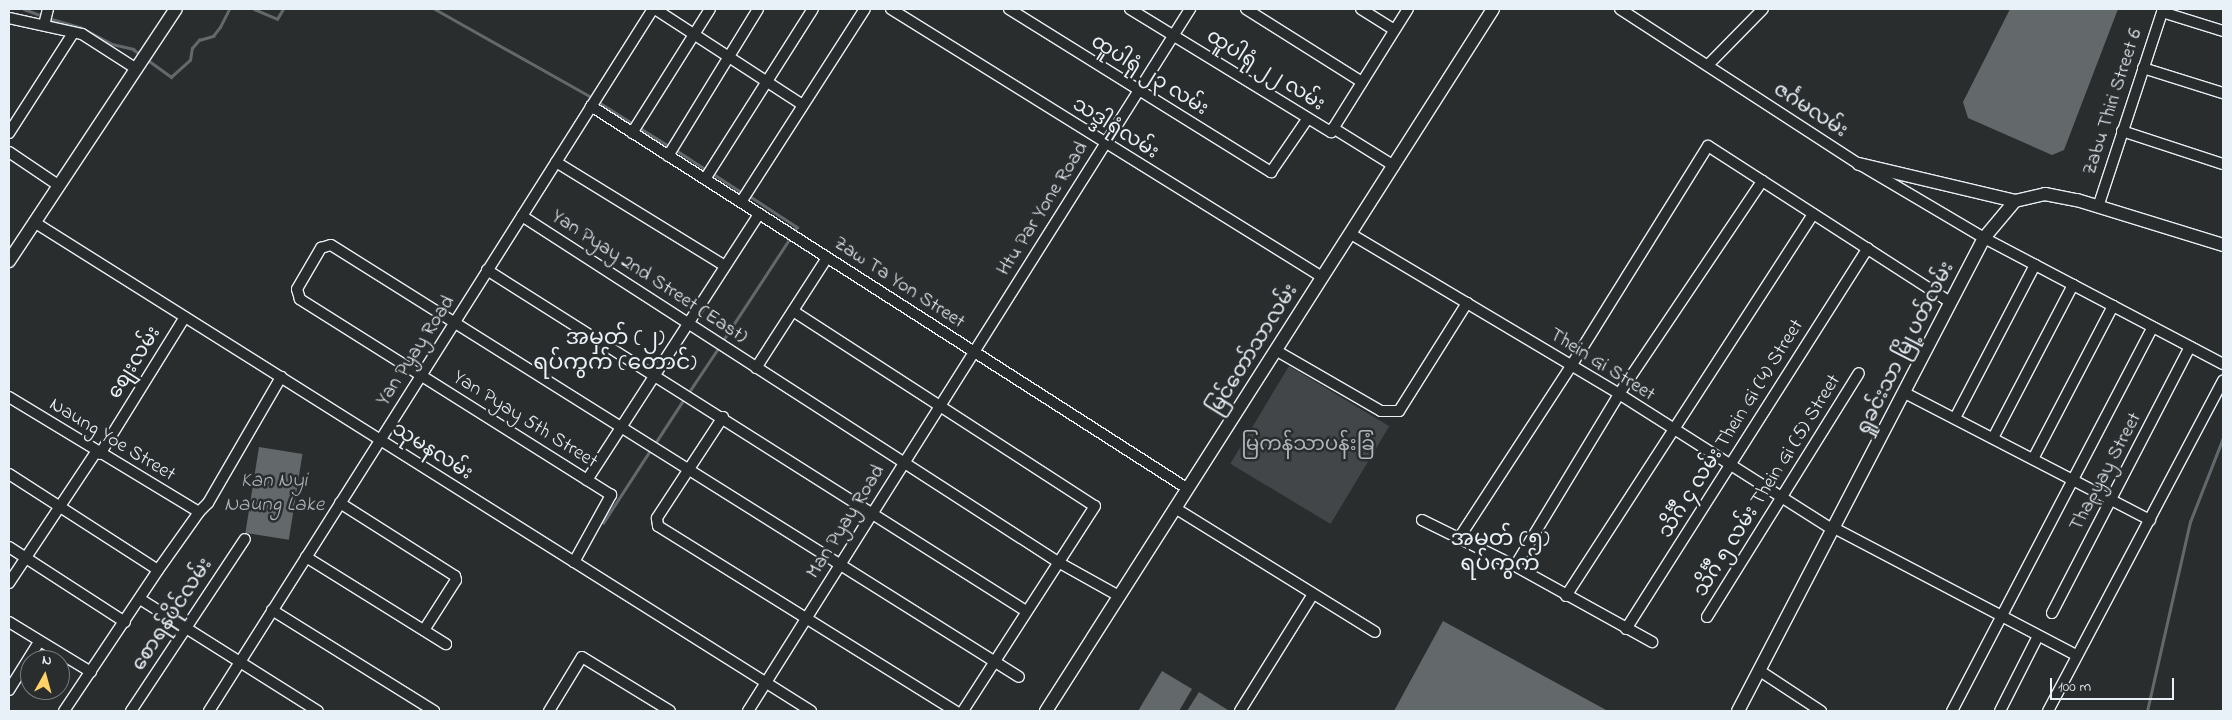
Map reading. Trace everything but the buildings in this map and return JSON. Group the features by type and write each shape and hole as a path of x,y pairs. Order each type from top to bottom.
{"main road":[{"path":"9,261 135,68 176,9"},
{"name":"မြင်တော်သာလမ်း","path":"1046,711 1493,9"},
{"path":"1860,164 2015,201 2045,194 2098,207 2223,245"},
{"name":"ရှုခင်းသာ မြို့ပတ်လမ်း","path":"1738,711 1984,238 2015,201"}],"street":[{"path":"654,9 803,105"},
{"name":"Yan Pyay Road","path":"209,711 654,9"},
{"path":"632,133 710,9"},
{"path":"668,156 758,9"},
{"path":"705,179 813,9"},
{"path":"741,202 865,9"},
{"name":"သဒ္ဒါရုံလမ်း","path":"891,9 1105,144 1322,277"},
{"name":"ထူပါရုံ ၂၃ လမ်း","path":"1009,9 1271,172 1308,118"},
{"name":"ထူပါရုံ ၂၂ လမ်း","path":"1130,9 1308,118 1394,166"},
{"name":"Htu Par Yone Road","path":"974,352 1190,9"},
{"path":"1246,9 1362,82"},
{"path":"1361,9 1394,30"},
{"path":"1332,130 1408,9"},
{"name":"ဇင်္ဂမလမ်း","path":"1620,9 1860,164 1984,238 2223,364"},
{"path":"1708,65 1764,9"},
{"path":"2162,10 2223,31"},
{"name":"Zabu Thiri Street 6","path":"2098,207 2162,10"},
{"path":"9,18 46,18 72,35 82,34 135,68"},
{"path":"9,133 72,35"},
{"path":"2143,68 2223,93"},
{"name":"Zaw Ta Yon Street","path":"591,106 1188,489"},
{"path":"2122,131 2223,164"},
{"path":"1459,538 1571,366 1708,146 1950,302"},
{"path":"9,152 58,185"},
{"path":"556,162 725,266"},
{"path":"1515,566 1619,394 1762,181"},
{"path":"587,480 759,214"},
{"path":"1566,596 1813,214"},
{"name":"Yan Pyay 2nd Street (East)","path":"522,216 1058,562 1118,596"},
{"name":"သုမနလမ်း","path":"34,222 811,711"},
{"name":"Thein Gi Street","path":"1351,234 1619,394 1672,430 1834,529 2076,655"},
{"name":"Yan Pyay 5th Street","path":"455,323 331,245 326,245 296,295 611,495 574,562"},
{"name":"သိင်္ဂီ ၄ လမ်း Thein Gi (4) Street","path":"1626,629 1728,465 1868,248"},
{"path":"756,368 827,258"},
{"path":"1954,418 2035,265"},
{"path":"487,270 1026,611"},
{"path":"1993,438 2073,285"},
{"path":"1277,351 1381,411 1399,411 1467,303"},
{"path":"2033,459 2113,306"},
{"path":"793,311 1095,506 963,711"},
{"name":"စျေးလမ်း","path":"9,583 59,507 98,453 185,317"},
{"path":"455,323 1019,677"},
{"path":"1952,711 2153,328"},
{"name":"Thapyay Street","path":"2052,613 2190,347"},
{"name":"Man Pyay Road","path":"748,711 974,352"},
{"name":"သိင်္ဂီ ၅ လမ်း Thein Gi (5) Street","path":"1707,617 1783,499 1859,374"},
{"path":"64,711 198,512 208,503 281,378"},
{"path":"2048,711 2223,381"},
{"path":"1905,392 2150,520"},
{"name":"Naung Yoe Street","path":"9,397 98,453 198,512"},
{"path":"723,418 656,524 955,711"},
{"path":"9,474 158,570"},
{"path":"340,503 455,576 456,580 424,630"},
{"path":"1175,508 1375,632"},
{"path":"1422,520 1515,566 1652,642"},
{"name":"စောရန်ပိုင်လမ်း","path":"131,711 245,539"},
{"path":"9,547 125,622"},
{"path":"306,557 446,644"},
{"path":"1240,711 1312,594"},
{"path":"140,599 318,711"},
{"path":"272,610 427,710"},
{"path":"9,622 91,672"},
{"path":"2000,711 2038,636"},
{"path":"9,690 40,642"},
{"path":"552,710 582,657 670,711"},
{"path":"1760,671 1821,711"}],"green space":[{"name":"မြကန်သာပန်းခြံ","path":"1289,366 1389,426 1331,524 1230,464"}],"water":[{"path":"2010,9 2118,9 2064,150 2052,155 1968,118 1963,102"},
{"name":"Kan Nyi Naung Lake","path":"259,447 302,454 289,540 245,533"},
{"path":"1443,621 1608,711 1394,711"},
{"path":"1162,671 1192,689 1179,711 1138,711"},
{"path":"1199,692 1228,710 1187,711"}],"waterway":[{"path":"24,9 42,16"},
{"path":"148,60 171,77 190,60 192,48 199,40 213,36 229,9"},
{"path":"254,9 277,19 283,9"},
{"path":"435,9 593,98"},
{"path":"48,18 82,28 112,44 133,49 141,55"},
{"path":"597,101 635,125"},
{"path":"640,128 671,147"},
{"path":"676,150 707,170"},
{"path":"712,173 743,193"},
{"path":"748,195 797,227 793,234"},
{"path":"722,342 790,238"},
{"path":"687,395 719,347"},
{"path":"654,445 684,399"},
{"path":"2147,711 2190,522 2223,438"},
{"path":"603,523 651,449"}],"district":[{"name":"အမှတ် (၂) ရပ်ကွက် (တောင်)","path":"615,352"},
{"name":"အမှတ် (၅) ရပ်ကွက်","path":"1500,552"}]}
